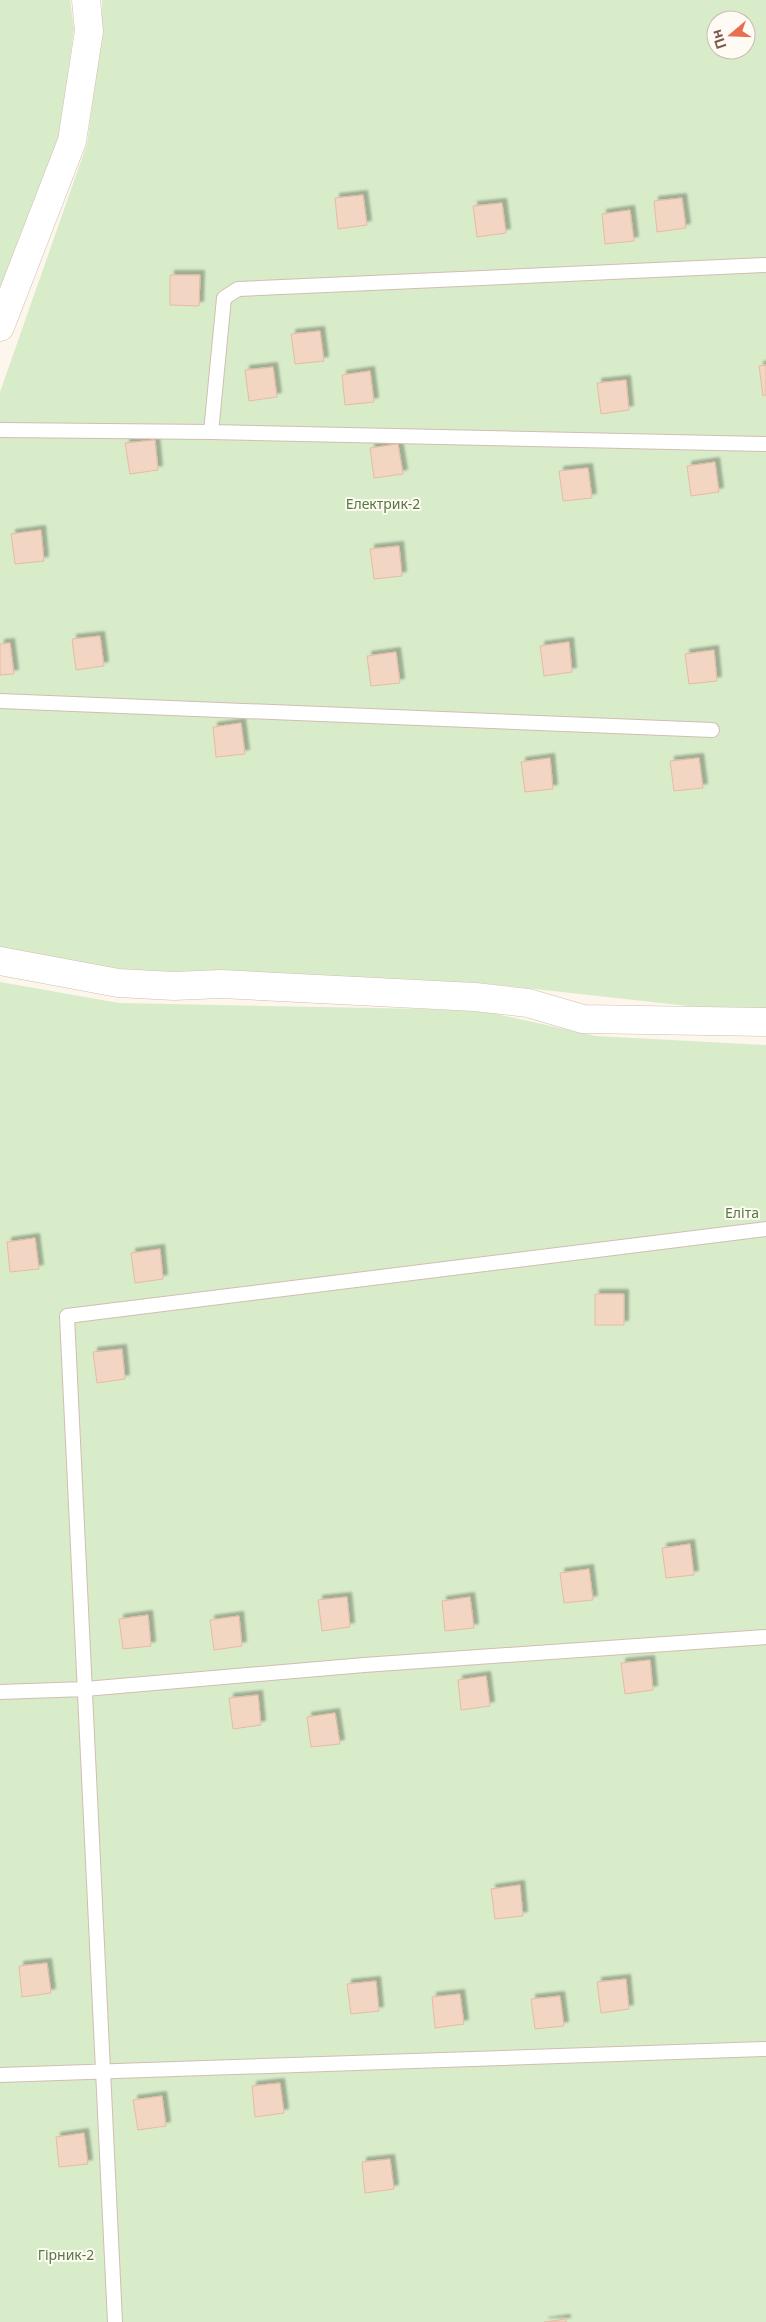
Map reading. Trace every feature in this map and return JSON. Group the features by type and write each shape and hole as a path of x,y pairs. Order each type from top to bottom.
{"street":[{"path":"0,327 72,141 89,31 86,0"},
{"path":"0,961 118,983 174,986 221,984 475,997 528,1003 583,1019 766,1022"}],"lane":[{"path":"210,432 224,298 238,289 766,265"},
{"path":"0,430 210,432 766,444"},
{"path":"0,701 712,730"},
{"path":"114,2322 68,1316 766,1228"},
{"path":"0,1692 85,1689 364,1665 766,1637"},
{"path":"0,2075 766,2049"}],"green space":[{"path":"0,0 70,0 74,29 60,133 0,295"},
{"name":"Електрик-2","path":"102,0 766,0 766,1012 706,1008 480,983 128,970 0,948 0,392 87,144 102,30"},
{"path":"0,982 119,1003 478,1010 596,1036 766,1045 766,2322 0,2322"}],"building":[{"path":"363,195 367,225 338,229 335,198"},
{"path":"682,198 686,228 657,232 654,201"},
{"path":"502,203 506,233 477,237 473,206"},
{"path":"630,210 634,241 605,244 602,214"},
{"path":"170,275 200,275 199,306 170,305"},
{"path":"320,331 324,361 295,364 291,334"},
{"path":"766,365 766,395 763,396 759,366"},
{"path":"273,367 277,397 249,401 245,370"},
{"path":"370,371 374,402 345,405 342,375"},
{"path":"626,380 629,410 601,414 597,383"},
{"path":"155,440 158,470 130,474 125,443"},
{"path":"398,444 403,474 374,478 370,448"},
{"path":"715,462 719,492 691,496 687,466"},
{"path":"588,468 592,498 563,501 559,471"},
{"path":"41,530 44,561 15,564 11,534"},
{"path":"399,546 402,576 374,579 370,549"},
{"path":"100,636 104,666 76,670 72,639"},
{"path":"569,642 572,672 544,676 540,646"},
{"path":"10,643 14,674 0,675 0,644"},
{"path":"714,650 717,681 689,684 685,654"},
{"path":"396,652 400,683 371,686 367,656"},
{"path":"241,723 245,754 216,757 213,727"},
{"path":"550,758 553,789 525,792 521,762"},
{"path":"699,758 703,788 674,791 670,761"},
{"path":"35,1238 39,1269 10,1272 7,1242"},
{"path":"160,1249 163,1279 135,1283 131,1253"},
{"path":"595,1294 624,1294 624,1325 595,1325"},
{"path":"122,1349 125,1379 97,1383 93,1352"},
{"path":"690,1544 694,1575 666,1578 662,1548"},
{"path":"589,1569 593,1600 564,1603 560,1573"},
{"path":"347,1597 350,1627 322,1631 318,1600"},
{"path":"470,1597 474,1628 445,1631 442,1601"},
{"path":"148,1615 151,1646 123,1649 119,1619"},
{"path":"239,1616 242,1646 214,1650 210,1620"},
{"path":"650,1660 653,1690 625,1694 621,1663"},
{"path":"486,1676 490,1706 461,1710 458,1680"},
{"path":"258,1695 261,1725 233,1729 229,1698"},
{"path":"335,1713 340,1744 311,1747 307,1717"},
{"path":"520,1885 523,1916 495,1919 491,1889"},
{"path":"47,1963 51,1993 22,1997 19,1966"},
{"path":"626,1979 629,2009 601,2013 597,1982"},
{"path":"376,1981 379,2011 351,2014 347,1984"},
{"path":"460,1994 464,2024 435,2028 432,1997"},
{"path":"560,1996 564,2026 535,2029 531,1999"},
{"path":"280,2083 284,2113 255,2117 252,2086"},
{"path":"162,2096 166,2126 138,2130 133,2100"},
{"path":"84,2133 88,2164 59,2167 56,2137"},
{"path":"390,2159 394,2189 365,2193 362,2162"},
{"path":"566,2319 566,2322 544,2322"}],"park label":[{"name":"Еліта","path":"742,1213"},
{"name":"Гірник-2","path":"66,2255"}]}
